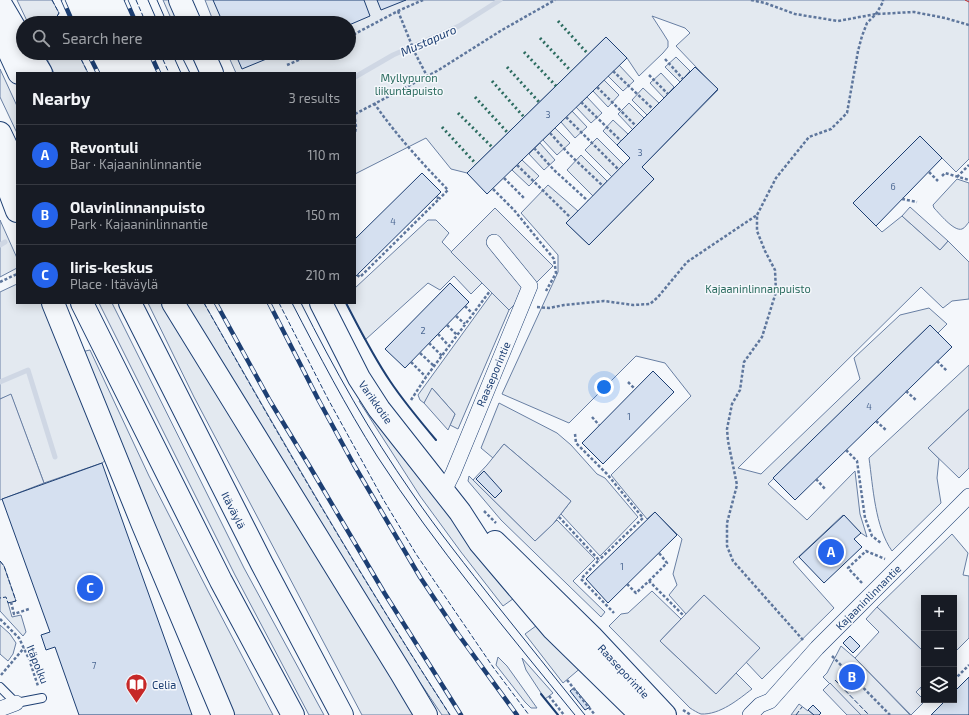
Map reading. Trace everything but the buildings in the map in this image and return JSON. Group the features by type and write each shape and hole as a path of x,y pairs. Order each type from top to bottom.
{"main road":[{"path":"180,0 187,16"},
{"path":"0,3 16,30"},
{"path":"0,32 18,72"},
{"path":"33,60 40,72"},
{"path":"206,60 212,72"},
{"path":"0,133 16,167"},
{"path":"0,166 16,208"},
{"path":"54,304 143,525 223,715"},
{"path":"82,304 221,581 293,715"},
{"name":"Itäväylä","path":"131,304 262,564 342,715"},
{"path":"174,304 426,715"},
{"name":"Varikkotie","path":"322,304 353,367 379,409 444,491"},
{"name":"Raaseporintie","path":"444,491 460,512 480,543 553,629 641,715"},
{"name":"Raaseporintie","path":"460,512 486,533 591,636 675,713"}],"street":[{"name":"Raaseporintie","path":"444,491 453,473 530,286 494,242"},
{"name":"Kajaaninlinnantie","path":"750,715 760,705 770,708 969,496"},
{"path":"0,709 15,709"}],"lane":[{"path":"0,687 15,709 42,698"}],"path":[{"path":"356,33 398,11 423,0"},
{"path":"356,113 427,76 555,0"},
{"path":"751,0 765,3 795,14 838,21 876,14 914,12 945,18 969,25"},
{"path":"523,305 550,308 604,301 633,305 650,304 658,297 687,262 725,235 757,215 776,178 809,137 831,129 847,113 862,36 867,23 876,14 883,0"},
{"path":"398,11 415,53 427,76"},
{"path":"665,59 683,78"},
{"path":"287,65 299,60"},
{"path":"613,71 653,109"},
{"path":"649,75 668,94"},
{"path":"597,86 636,126"},
{"path":"581,102 621,141"},
{"path":"357,275 360,277 378,256 448,190 421,163 374,103"},
{"path":"566,117 619,170"},
{"path":"550,133 569,154 603,186"},
{"path":"534,148 554,170 588,200"},
{"path":"957,177 969,164"},
{"path":"517,165 571,218"},
{"path":"929,172 938,181"},
{"path":"942,176 945,174 969,180"},
{"path":"504,178 525,199"},
{"path":"493,189 514,210"},
{"path":"902,199 917,202"},
{"path":"757,215 757,231 775,270 776,292 762,338 744,362 740,390 732,404 727,429 737,485 727,523 727,546 733,561 744,575 775,607 805,642 823,651 890,715"},
{"path":"0,282 16,274"},
{"path":"411,400 426,377 490,291"},
{"path":"465,306 473,314"},
{"path":"456,316 465,324"},
{"path":"447,325 457,335"},
{"path":"438,334 449,346"},
{"path":"429,343 442,356"},
{"path":"420,353 434,366"},
{"path":"937,361 947,371"},
{"path":"411,362 426,377"},
{"path":"628,382 635,389"},
{"path":"906,391 917,401"},
{"path":"592,417 600,425"},
{"path":"876,420 887,431"},
{"path":"575,434 576,443 607,474 643,518 581,579 614,614"},
{"path":"846,450 857,460 865,518 872,536 880,542"},
{"path":"816,479 826,490"},
{"path":"559,517 599,560"},
{"path":"848,568 866,551 887,560"},
{"path":"627,584 636,593 649,581 667,563 659,553"},
{"path":"845,564 863,584"},
{"path":"649,581 684,616"},
{"path":"11,602 14,614 30,609"},
{"name":"Itäpolku","path":"0,619 19,638 42,698"},
{"path":"0,676 24,648"},
{"path":"957,677 969,665"},
{"path":"567,680 595,715"},
{"path":"549,696 564,715"},
{"path":"675,713 691,715"}],"green space":[{"path":"17,0 52,0 59,13 57,16 25,16"},
{"path":"163,0 169,0 176,16 170,16"},
{"path":"205,0 969,0 969,159 956,172 920,136 853,203 882,232 902,216 940,250 948,241 969,262 969,299 952,301 943,308 921,287 738,468 761,474 860,379 854,358 900,315 929,308 947,324 938,333 930,325 768,484 807,520 855,471 860,514 867,537 843,515 793,562 834,608 762,679 746,662 759,648 704,595 686,614 669,595 677,585 673,574 682,539 655,512 647,519 611,475 691,396 665,363 636,356 569,423 502,394 558,272 558,255 521,213 548,185 578,211 566,223 589,245 654,179 642,167 718,90 676,46 690,33 685,28 652,16 668,41 668,47 639,76 627,58 606,37 467,173 451,169 426,138 356,173 356,72 236,72 230,60 356,60 356,16 211,16"},
{"path":"676,57 690,71 680,82 665,67"},
{"path":"48,60 82,60 88,72 54,72"},
{"path":"619,65 634,81 623,91 608,76"},
{"path":"0,69 16,104 16,131 0,97"},
{"path":"661,73 674,87 664,98 650,83"},
{"path":"604,80 619,95 608,107 593,91"},
{"path":"643,88 659,103 647,115 632,100"},
{"path":"587,97 602,113 591,123 576,107"},
{"path":"629,103 644,118 633,130 618,114"},
{"path":"572,111 587,127 575,138 561,122"},
{"path":"613,120 628,134 617,145 603,131"},
{"path":"555,128 570,143 557,155 543,140"},
{"path":"597,138 624,165 612,177 585,150"},
{"path":"540,143 555,160 544,170 529,154"},
{"path":"581,155 607,181 593,196 567,170"},
{"path":"522,160 539,176 529,186 512,170"},
{"path":"957,179 969,183 969,222 962,229 955,228 951,225 934,208 933,205"},
{"path":"0,220 16,256 16,269 0,277"},
{"path":"428,220 436,220 449,233 442,242 482,283 471,294 454,276 440,290 428,283 365,340 347,304 356,304 356,287"},
{"path":"16,284 16,304 42,304 106,460 102,463 44,483 11,395 0,399 0,292"},
{"path":"492,293 509,310 458,429 450,425 455,414 433,389 424,403 420,400 418,395"},
{"path":"100,304 112,304 244,568 324,715 309,715 235,575"},
{"path":"148,304 166,304 417,715 362,715 194,397"},
{"path":"185,304 205,304 386,614 450,715 442,715 415,675"},
{"path":"90,350 149,476 273,715 234,715 81,352"},
{"path":"969,365 969,409 928,448 939,459 937,478 941,503 892,551 886,541 878,519 869,458"},
{"path":"363,399 517,596 503,606 420,496 359,401"},
{"path":"499,403 557,433 571,445 597,474 605,478 638,517 600,556 561,514 571,501 504,444 493,458 481,448"},
{"path":"469,476 535,541 557,520 595,559 573,581 605,612 601,617 501,520 468,481"},
{"path":"952,534 968,553 963,575 969,576 969,638 957,650 957,595 921,595 921,649 877,607"},
{"path":"0,561 4,566 16,601 8,603 12,617 21,615 26,632 23,636 0,611"},
{"path":"652,591 681,619 660,641 716,694 736,673 752,689 729,706 715,712 701,714 690,708 609,626 621,614 628,613"},
{"path":"540,623 583,666 563,683 525,634"},
{"path":"0,625 10,634 16,643 13,654 8,661 0,654"},
{"path":"841,646 855,658 910,715 861,715 823,677 827,673"},
{"path":"498,657 507,666 537,708 531,708 525,702 496,665"},
{"path":"522,658 553,693 545,699 526,670"},
{"path":"799,704 808,710 814,715 791,715"}],"shaded area":[{"path":"910,207 948,241 940,250 902,216"},
{"path":"495,208 553,266 509,310 451,252"},
{"path":"432,388 455,414 448,430 424,403"},
{"path":"11,394 44,483 0,500 0,399"},
{"path":"969,409 969,468 959,478 928,448"},
{"path":"504,444 571,501 553,524 535,541 473,480"},
{"path":"704,595 760,648 716,694 660,641"},
{"path":"877,607 921,649 921,687 916,692 921,697 921,703 923,703 911,715 855,658 879,632 866,619"},
{"path":"830,683 861,715 847,715 823,690"}],"waterway":[{"name":"Mustapuro","path":"356,76 393,55 459,26 500,0"},
{"name":"Mustapuro","path":"0,245 5,242"},
{"path":"0,382 28,370 55,457"}],"tram line":[{"path":"148,0 155,16"},
{"path":"157,0 164,16"},
{"path":"175,60 181,72"},
{"path":"184,60 190,72"},
{"path":"293,304 354,419 400,490 448,556 575,715"},
{"path":"302,304 353,400 412,493 464,563 585,715"}],"railway":[{"path":"63,0 70,16"},
{"path":"126,0 133,16"},
{"path":"92,60 98,72"},
{"path":"153,60 159,72"},
{"path":"217,304 270,401 385,594 461,715"},
{"path":"270,304 318,399 354,465 420,577 458,634 517,715"}],"hedge":[{"path":"558,21 588,54"},
{"path":"540,38 571,71"},
{"path":"524,52 556,86"},
{"path":"507,67 539,102"},
{"path":"492,81 524,117"},
{"path":"475,97 508,133"},
{"path":"458,113 493,148"},
{"path":"442,127 476,164"}],"fence":[{"path":"52,0 59,13 57,16"},
{"path":"136,0 143,16"},
{"path":"82,60 88,72"},
{"path":"163,60 169,72"},
{"path":"205,304 324,511 386,614 450,715"},
{"path":"280,304 328,399 383,499 416,554 493,667 529,715"},
{"path":"0,561 4,566 16,601 8,603 6,597 0,598"},
{"path":"835,680 869,715"},
{"path":"796,715 802,707"}],"wall":[{"path":"347,304 367,343 395,389 436,440"},
{"path":"541,694 558,715"}],"power":[{"path":"965,0 969,2"}],"place":[{"name":"Revontuli","path":"831,552"},
{"name":"Iiris-keskus","path":"90,588"},
{"name":"Olavinlinnanpuisto","path":"852,677"},
{"name":"Celia","path":"137,704"}],"park label":[{"name":"Myllypuron liikuntapuisto","path":"409,83"},
{"name":"Kajaaninlinnanpuisto","path":"758,288"}]}
